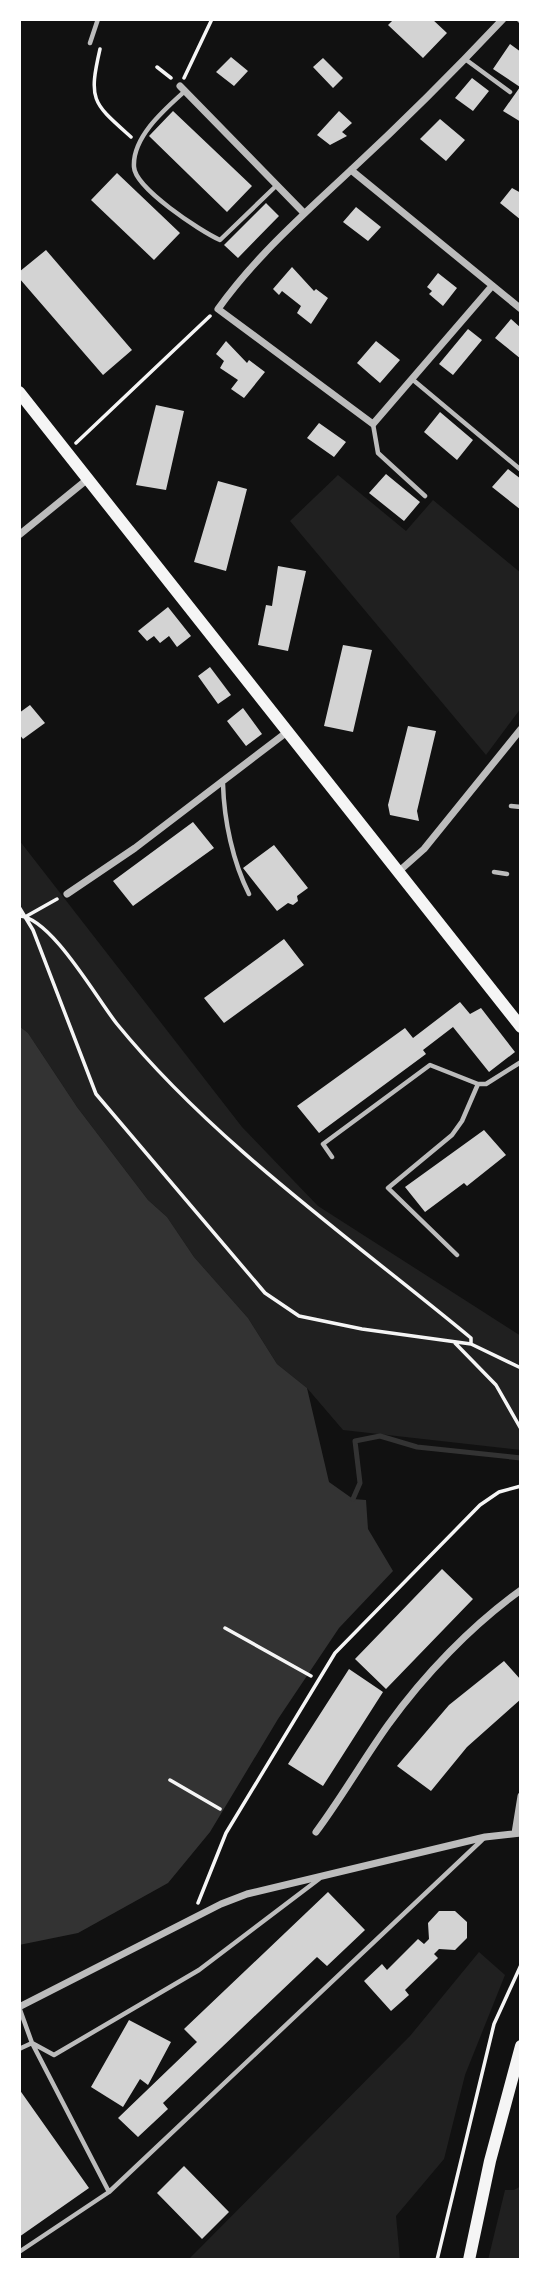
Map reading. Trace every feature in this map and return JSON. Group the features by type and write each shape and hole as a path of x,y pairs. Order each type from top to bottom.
{"main road":[{"path":"19,392 521,1027"},
{"path":"469,2260 490,2161 521,2046"}],"street":[{"path":"492,286 373,424 218,309 243,275 303,212 351,170 503,19"},
{"path":"183,88 303,212"},
{"path":"351,170 521,309"},
{"path":"19,535 89,478"},
{"path":"397,873 424,849 521,729"},
{"path":"67,894 223,784 287,732"},
{"path":"316,1832 352,1783 388,1725 436,1667 499,1606 521,1590"},
{"path":"19,2007 192,1918 247,1894 485,1837 518,1833 521,1796"}],"lane":[{"path":"90,43 98,19"},
{"path":"464,59 510,92"},
{"path":"183,88 140,145 133,165 136,176 175,213 220,240 277,185"},
{"path":"412,379 521,470"},
{"path":"373,424 378,453 425,496"},
{"path":"223,784 233,848 249,894"},
{"path":"510,806 521,807"},
{"path":"494,872 508,874"},
{"path":"332,1157 323,1144 430,1065 478,1084 486,1084 521,1062"},
{"path":"457,1255 388,1188 452,1135 463,1121 478,1084"},
{"path":"19,2252 109,2192 485,1837"},
{"path":"32,2043 54,2055 199,1970 325,1874"},
{"path":"19,2007 32,2043 109,2192"},
{"path":"19,2049 32,2043"}],"path":[{"path":"157,67 183,88 212,19"},
{"path":"100,47 91,86 101,110 140,145"},
{"path":"66,451 218,309"},
{"path":"25,917 67,894"},
{"path":"19,907 33,930 96,1094 265,1293 299,1317 471,1344 521,1368"},
{"path":"19,916 46,928 118,1025 215,1124 320,1218 471,1338 471,1344"},
{"path":"454,1341 496,1385 521,1429"},
{"path":"192,1918 210,1866 226,1833 335,1653 480,1505 499,1492 521,1486"},
{"path":"225,1628 311,1676"},
{"path":"170,1780 220,1809"},
{"path":"437,2260 488,2045 494,2024 521,1965"}],"shaded area":[{"path":"338,475 406,531 433,500 521,573 521,708 486,755 290,521"},
{"path":"19,840 242,1127 318,1206 521,1336 521,1450 343,1430 307,1388 277,1364 248,1318 194,1257 167,1217 148,1200 77,1107 28,1033 19,1026"},
{"path":"19,1026 28,1033 77,1107 148,1200 167,1217 194,1257 248,1318 277,1364 307,1388 329,1482 353,1499 366,1500 368,1529 393,1571 339,1628 278,1719 210,1832 168,1883 78,1933 19,1945"},
{"path":"479,1952 505,1975 465,2075 444,2159 396,2216 400,2260 188,2260 410,2036"},
{"path":"521,2186 521,2260 488,2260 505,2190 514,2190"}],"building":[{"path":"394,19 432,19 447,33 423,58 388,25"},
{"path":"510,44 521,52 521,122 503,111 520,87 493,69"},
{"path":"231,57 248,71 234,86 216,72"},
{"path":"323,58 343,78 333,88 313,67"},
{"path":"472,78 489,91 473,111 455,98"},
{"path":"173,111 252,186 227,212 149,136"},
{"path":"339,111 352,123 342,132 347,136 330,145 317,135"},
{"path":"440,119 465,140 446,161 420,139"},
{"path":"117,173 180,233 154,260 91,200"},
{"path":"512,188 521,193 521,220 500,203"},
{"path":"266,203 279,216 238,258 224,245"},
{"path":"356,207 381,227 368,241 343,222"},
{"path":"46,250 132,350 103,375 19,278 19,272"},
{"path":"292,267 314,291 316,289 328,298 311,324 297,313 301,306 282,291 279,295 273,289"},
{"path":"438,273 457,288 443,306 429,294 432,291 427,287"},
{"path":"511,319 521,328 521,359 495,338"},
{"path":"468,329 482,340 453,375 439,364"},
{"path":"226,341 247,363 249,360 265,372 244,398 231,389 238,380 220,368 224,361 216,354"},
{"path":"376,341 400,360 380,383 357,363"},
{"path":"156,405 184,411 166,490 136,485"},
{"path":"440,412 473,440 457,460 424,432"},
{"path":"319,423 346,442 334,457 307,438"},
{"path":"508,469 521,479 521,510 492,487"},
{"path":"386,474 420,502 404,521 369,493"},
{"path":"218,481 247,489 226,571 194,562"},
{"path":"278,566 306,571 288,651 258,645 266,605 272,606"},
{"path":"168,607 191,636 177,647 169,636 160,643 154,636 147,641 138,631"},
{"path":"343,645 372,650 353,732 324,726"},
{"path":"210,667 231,695 218,704 198,676"},
{"path":"30,705 45,723 23,739 19,734 19,713"},
{"path":"243,708 262,734 246,746 227,721"},
{"path":"408,726 436,731 417,811 419,821 390,815 388,805"},
{"path":"193,822 214,848 133,906 113,881"},
{"path":"274,845 308,888 297,896 298,901 293,905 288,903 277,911 243,868"},
{"path":"284,939 304,965 224,1023 204,998"},
{"path":"460,1002 470,1014 481,1008 515,1052 489,1072 453,1027 423,1050 426,1054 319,1133 297,1106 405,1028 413,1038"},
{"path":"484,1130 506,1155 467,1186 464,1183 425,1212 405,1187"},
{"path":"442,1569 473,1599 386,1689 355,1659"},
{"path":"504,1661 521,1680 521,1699 467,1747 431,1791 397,1766 449,1705"},
{"path":"349,1669 383,1692 323,1786 288,1764"},
{"path":"328,1892 365,1930 327,1966 317,1957 163,2103 168,2109 138,2137 118,2118 197,2042 184,2029"},
{"path":"439,1911 455,1911 467,1922 467,1938 455,1950 439,1949 434,1954 438,1958 405,1990 409,1995 391,2011 364,1981 382,1964 387,1970 418,1939 424,1944 429,1939 428,1923"},
{"path":"129,2020 171,2042 148,2085 140,2079 123,2107 91,2087"},
{"path":"19,2089 89,2188 19,2237"},
{"path":"184,2166 229,2212 202,2239 157,2193"}],"waterway":[{"path":"353,1499 360,1483 355,1441 380,1436 417,1447 521,1458"}]}
